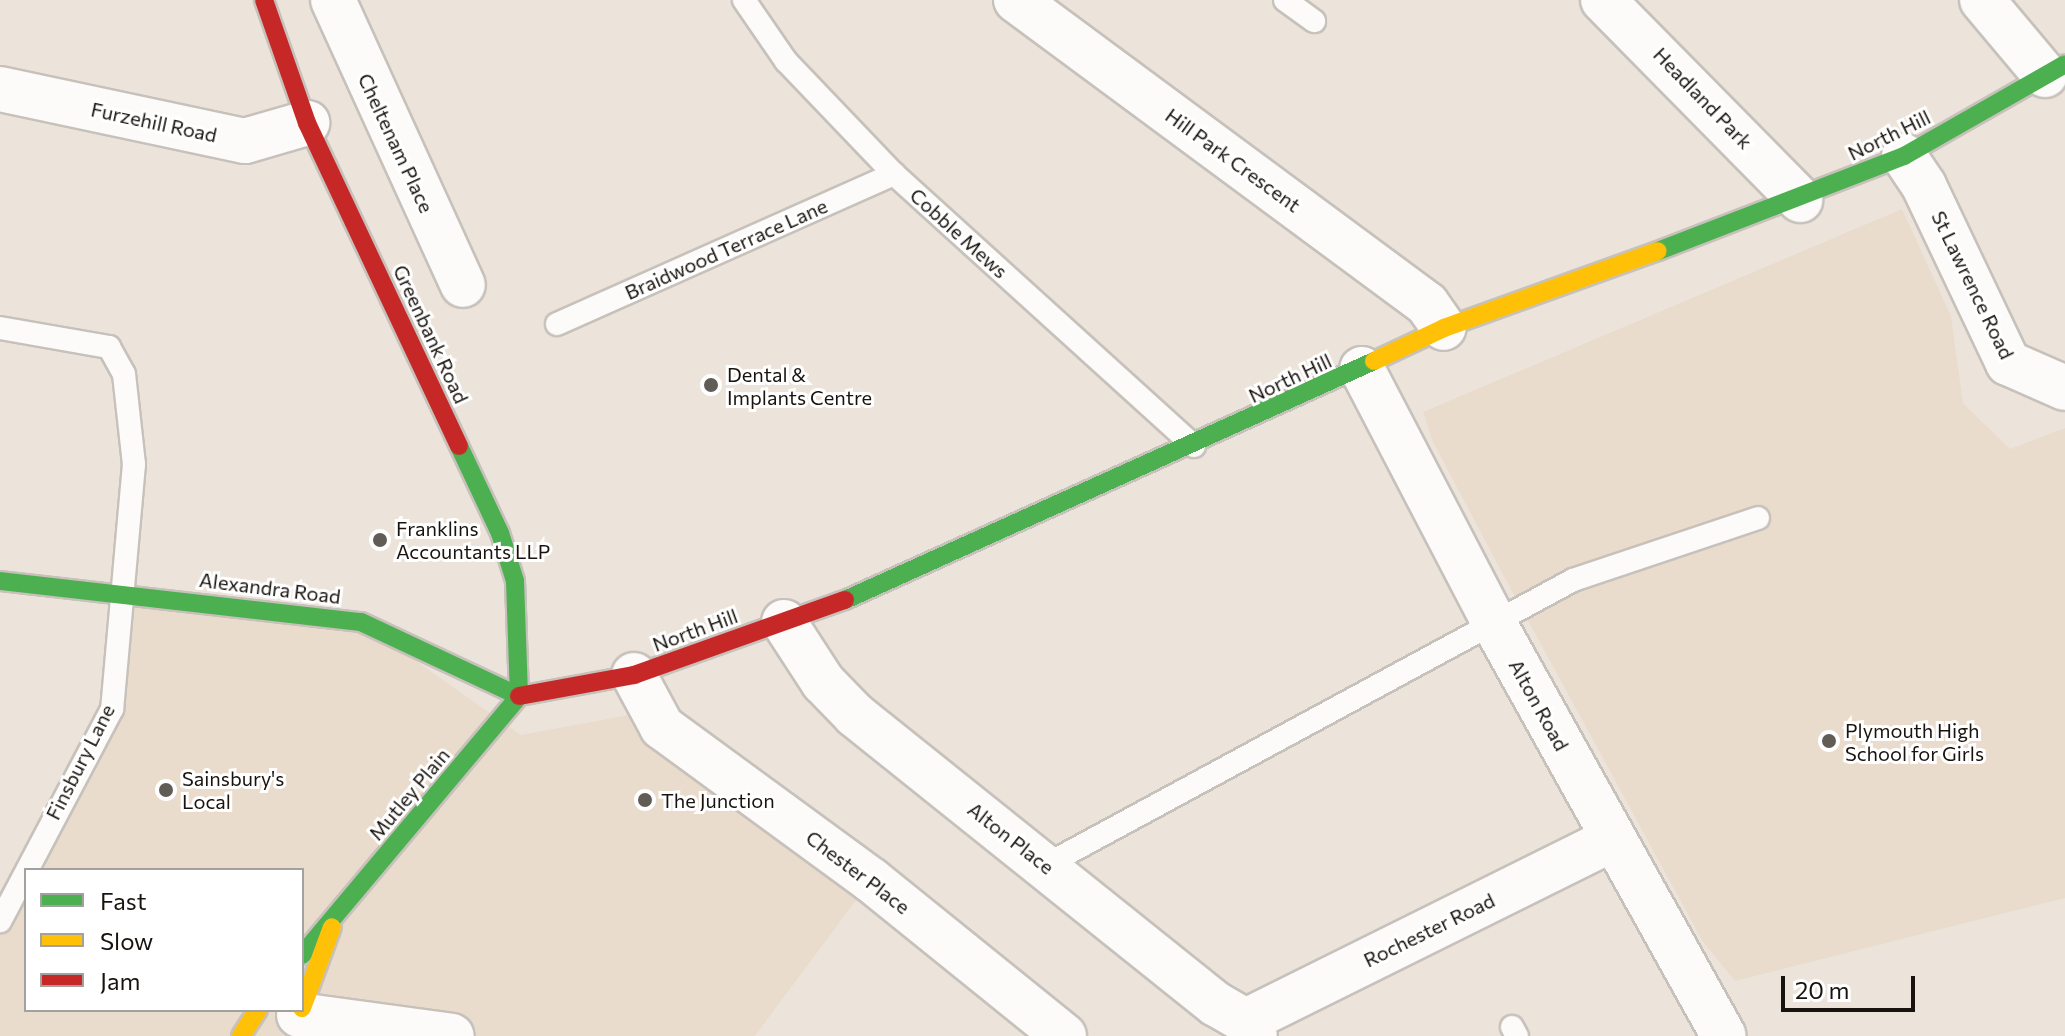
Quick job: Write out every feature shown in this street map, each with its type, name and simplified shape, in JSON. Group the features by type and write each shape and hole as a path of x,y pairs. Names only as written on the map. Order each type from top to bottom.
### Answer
{"main road":[{"name":"Greenbank Road","path":"264,0 307,123 500,533 515,581 519,696"},
{"name":"North Hill","path":"519,696 643,693 784,622 823,610 1194,446 1444,328 1800,200 1904,156 2055,69"},
{"name":"Alexandra Road","path":"0,581 123,592 361,622 519,696"},
{"name":"Mutley Plain","path":"304,953 334,921 519,696"},
{"name":"Mutley Plain","path":"304,986 334,921"},
{"name":"Mutley Plain","path":"241,1036 290,1016"}],"street":[{"name":"Cheltenam Place","path":"333,0 345,36 463,285"},
{"name":"Headland Park","path":"1603,0 1800,200"},
{"path":"1982,0 2055,69"},
{"name":"Hill Park Crescent","path":"1030,5 1427,304 1444,328"},
{"name":"Furzehill Road","path":"0,89 245,141 307,123"},
{"name":"St Lawrence Road","path":"1904,156 1924,186 2008,363 2065,388"},
{"name":"Alton Road","path":"1362,369 1495,625 1724,1036"},
{"name":"Alton Place","path":"784,622 823,682 855,715 1216,1004 1251,1028"},
{"name":"Chester Place","path":"643,693 662,727 871,880 1064,1036"},
{"name":"Rochester Road","path":"1251,1028 1613,839"},
{"path":"290,1016 452,1036"}],"lane":[{"name":"Cobble Mews","path":"744,0 786,61 894,174 1194,446"},
{"path":"1285,0 1314,21"},
{"name":"Braidwood Terrace Lane","path":"557,324 894,174"},
{"name":"Finsbury Lane","path":"0,328 109,347 124,374 134,464 112,709 28,868"},
{"path":"1046,865 1495,625 1573,580 1758,518"},
{"name":"Finsbury Lane","path":"0,921 24,876"}],"shaded area":[{"name":"Plymouth High School for Girls","path":"1902,209 1951,316 1963,403 2010,449 2065,428 2065,898 1735,981 1703,942 1508,584 1433,442 1423,412"},
{"path":"123,592 361,622 521,735 651,711 662,727 871,880 755,1036 452,1036 300,1015 289,1036 0,1036 0,921 24,876 24,1012 304,1012 304,868 28,868 112,709"}],"traffic: fast":[{"path":"1658,251 1904,156 2065,64"},
{"path":"845,600 1374,361"},
{"path":"459,446 500,533 515,581 519,696"},
{"path":"0,581 361,622 519,696"},
{"path":"304,953 519,696"}],"traffic: slow":[{"path":"1374,361 1444,328 1658,251"},
{"path":"304,1003 332,927"},
{"path":"241,1036 257,1012"}],"traffic: jam":[{"path":"264,0 307,123 459,446"},
{"path":"519,696 634,675 845,600"}],"place":[{"name":"Dental & Implants Centre","path":"711,385"},
{"name":"Franklins Accountants LLP","path":"380,540"},
{"name":"Plymouth High School for Girls","path":"1829,741"},
{"name":"Sainsbury's Local","path":"166,790"},
{"name":"The Junction","path":"645,800"}]}
